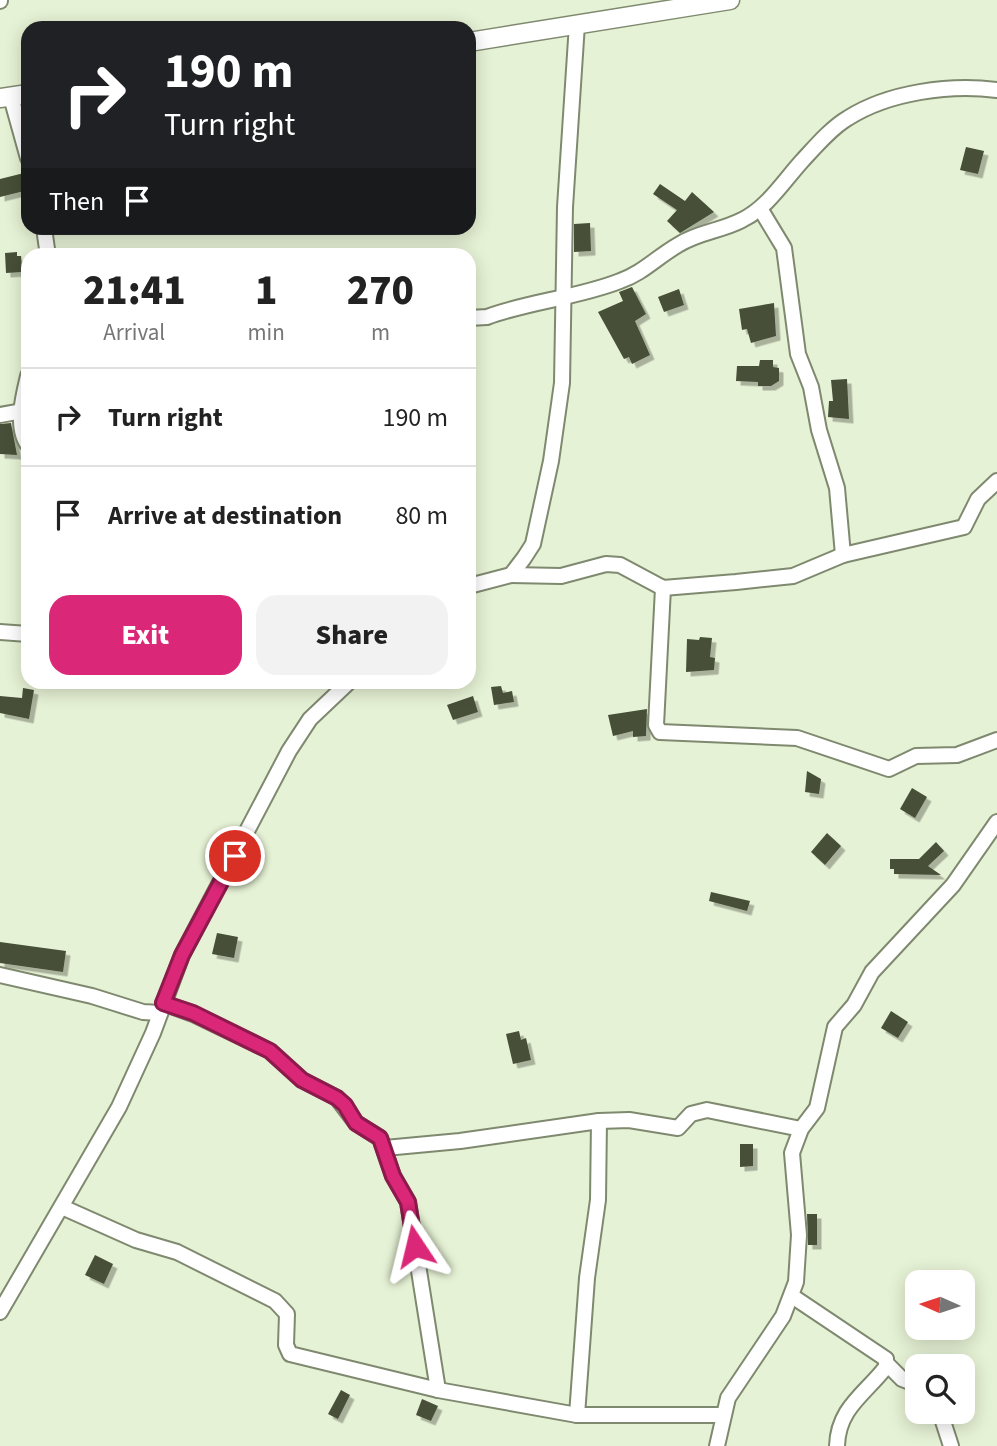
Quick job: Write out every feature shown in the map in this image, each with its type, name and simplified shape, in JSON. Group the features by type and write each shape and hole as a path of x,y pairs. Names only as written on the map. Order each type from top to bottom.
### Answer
{"street":[{"path":"476,41 684,4 730,0"},
{"path":"511,575 533,544 551,461 562,383 561,298 578,24"},
{"path":"476,316 561,298 620,281 647,269 695,235 741,221 761,210 805,157 847,118 898,97 941,90 997,90"},
{"path":"13,96 21,129"},
{"path":"761,210 784,248 798,354 811,387 819,430 837,488 843,555"},
{"path":"0,415 21,412"},
{"path":"476,584 511,575 561,576 606,564 620,565 663,587 793,576 843,555 964,527 978,499 997,481"},
{"path":"663,587 656,724 660,732 797,738 837,749 889,769 916,756 957,755 995,742"},
{"path":"0,632 21,634"},
{"path":"0,1312 118,1107 162,1008 182,955 289,751 310,719 342,689"},
{"path":"717,1446 723,1415 735,1385 783,1316 792,1296 799,1258 792,1153 801,1129 817,1108 835,1027 854,1005 872,972 953,885 997,822"},
{"path":"0,975 92,996 143,1012 162,1008 193,1013 270,1051 302,1080 345,1105 356,1123 380,1138 393,1176 408,1202 438,1390"},
{"path":"385,1148 460,1141 599,1121 629,1120 678,1128 691,1114 707,1111 801,1129"},
{"path":"577,1415 586,1289 598,1200 599,1121"},
{"path":"62,1207 136,1240 177,1252 275,1301 287,1314 286,1345 290,1354 438,1390 577,1415 723,1415"},
{"path":"792,1296 883,1354 887,1364 905,1380"},
{"path":"837,1446 842,1418 851,1403 887,1364"},
{"path":"944,1424 951,1446"}],"building":[{"path":"966,147 984,151 978,174 960,170"},
{"path":"21,174 21,192 0,197 0,179"},
{"path":"660,184 685,201 692,192 714,212 680,233 667,221 677,210 653,194"},
{"path":"590,223 591,251 574,252 574,224"},
{"path":"17,252 17,256 21,256 21,272 6,273 5,253"},
{"path":"632,287 646,314 635,321 650,355 632,364 629,357 624,359 598,312 623,301 619,292"},
{"path":"679,289 684,305 664,312 658,297"},
{"path":"774,303 776,336 751,343 747,329 742,330 739,309"},
{"path":"760,360 773,360 773,367 779,368 779,381 771,386 758,386 758,382 736,381 737,366 759,366"},
{"path":"847,379 849,419 828,417 829,401 833,401 831,380"},
{"path":"11,423 17,455 0,454 0,424"},
{"path":"700,637 712,638 710,657 715,658 714,670 686,672 687,639 699,640"},
{"path":"501,686 503,693 512,691 514,702 494,705 491,687"},
{"path":"23,689 34,690 29,719 0,713 0,696 22,698"},
{"path":"473,696 478,712 453,720 447,705"},
{"path":"647,709 646,736 633,737 633,731 613,736 608,715"},
{"path":"807,771 821,779 819,794 805,792"},
{"path":"912,788 927,797 915,818 900,809"},
{"path":"827,833 841,846 825,865 811,852"},
{"path":"936,842 944,851 928,866 941,875 894,874 894,869 890,869 890,859 919,859"},
{"path":"711,892 750,901 747,911 709,901"},
{"path":"217,933 238,937 234,958 212,954"},
{"path":"0,942 66,951 63,972 0,963"},
{"path":"891,1011 908,1022 898,1038 881,1028"},
{"path":"519,1031 521,1040 526,1038 531,1060 513,1064 506,1034"},
{"path":"740,1144 753,1144 753,1166 740,1167"},
{"path":"807,1214 817,1214 817,1245 808,1245"},
{"path":"95,1255 113,1264 104,1284 85,1275"},
{"path":"341,1390 350,1395 338,1419 328,1414"},
{"path":"422,1399 438,1406 431,1421 416,1415"}],"route":[{"path":"235,856 182,955 163,1003 193,1013 270,1051 302,1080 337,1098 345,1105 356,1123 380,1138 393,1176 408,1202 415,1246"}]}
